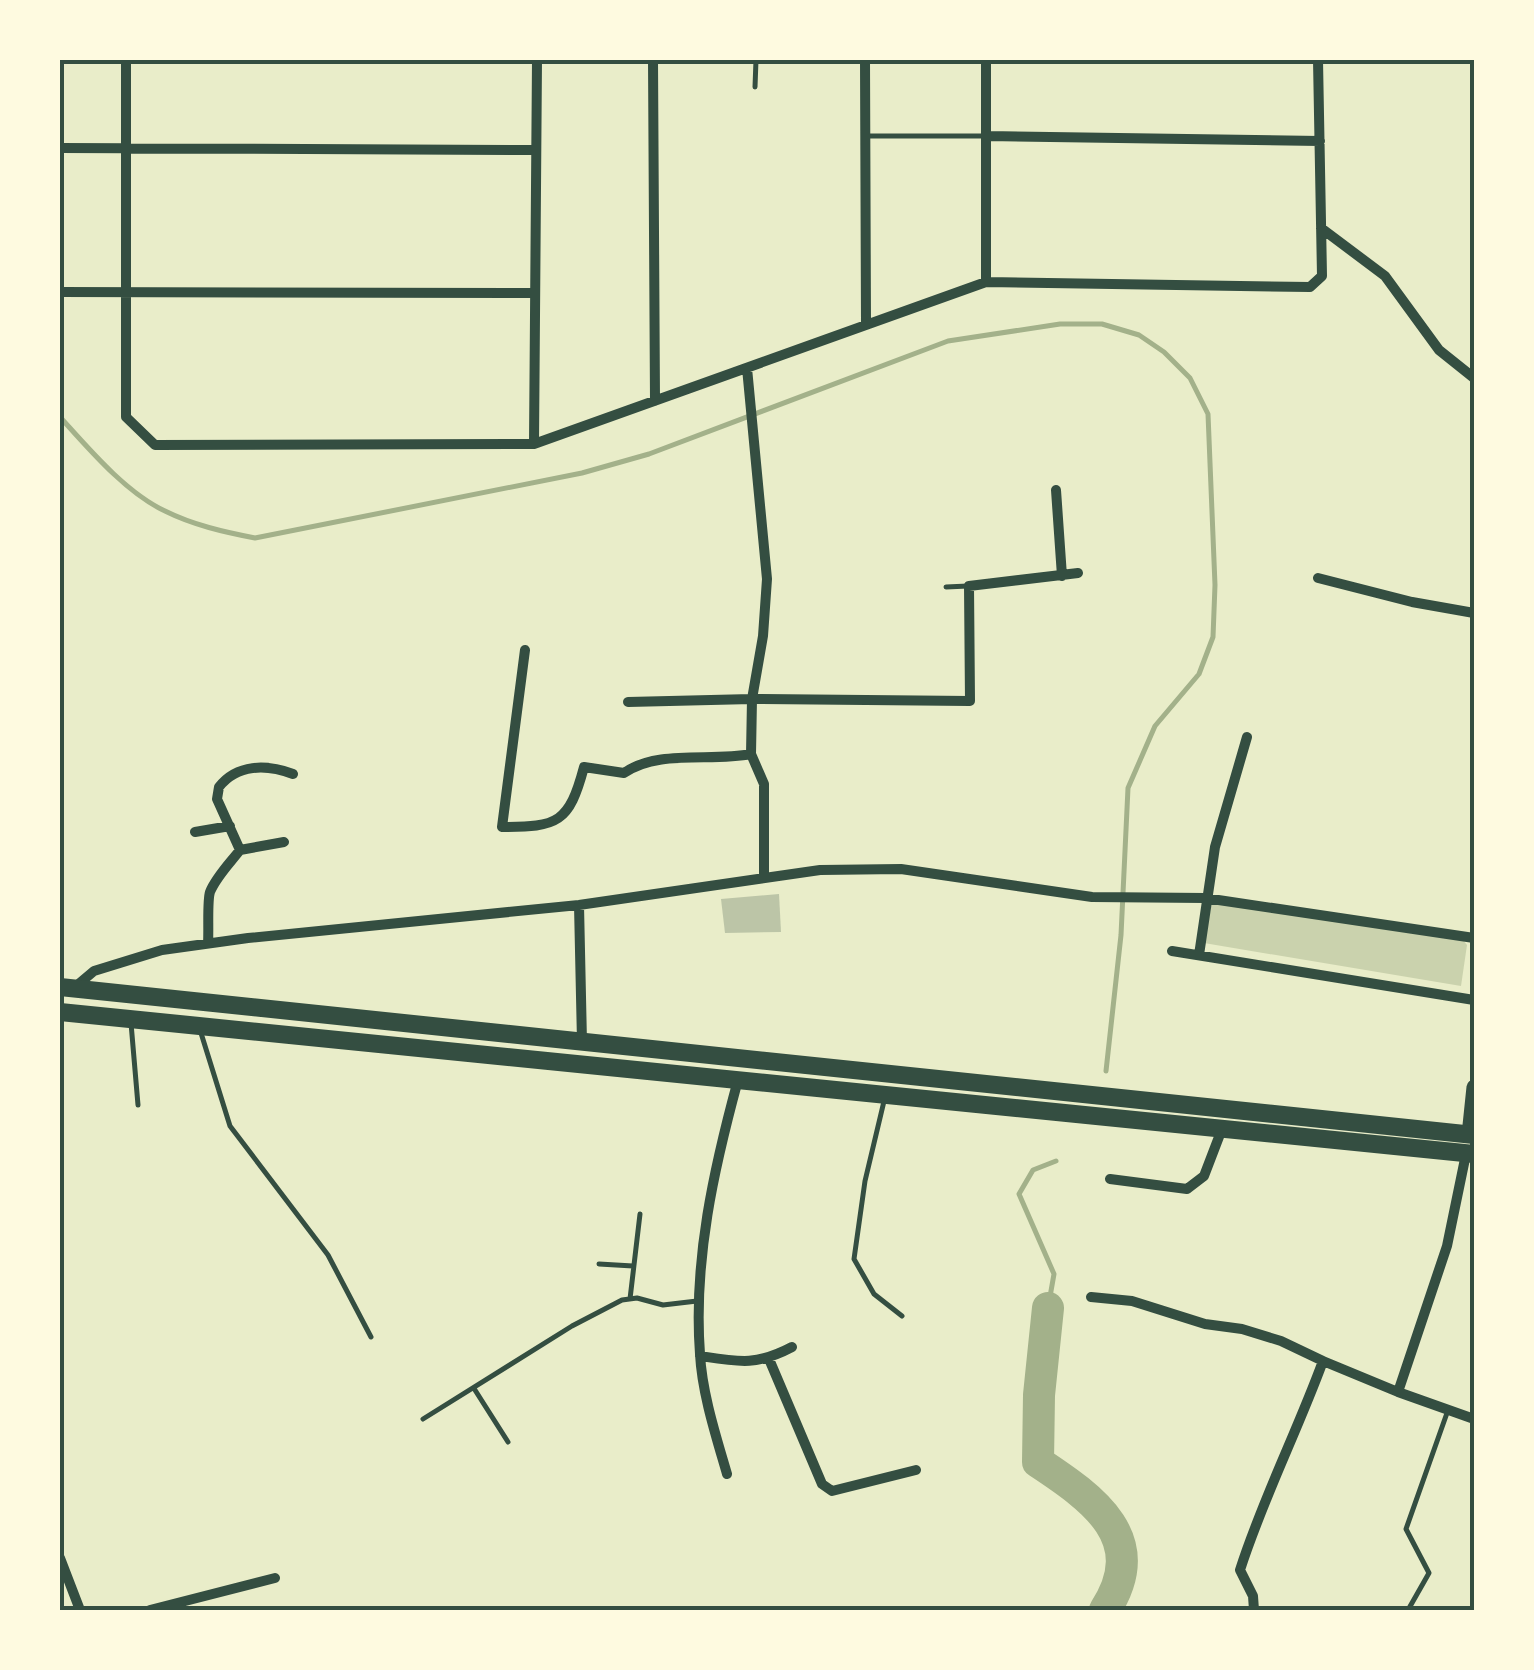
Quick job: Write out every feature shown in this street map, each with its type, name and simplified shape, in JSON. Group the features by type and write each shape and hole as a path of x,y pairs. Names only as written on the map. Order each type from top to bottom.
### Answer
{"highway":[{"path":"68,987 1471,1144"},
{"path":"60,1012 1222,1129 1471,1144"}],"main road":[{"path":"1471,1144 1474,1087"}],"street":[{"path":"126,60 126,417 156,445 534,444 986,282 1310,287 1322,276 1318,60"},
{"path":"534,444 536,60"},
{"path":"653,60 655,401"},
{"path":"865,60 866,325"},
{"path":"986,60 986,282"},
{"path":"987,136 1320,141"},
{"path":"60,148 536,150"},
{"path":"1321,228 1385,276 1439,350 1474,378"},
{"path":"60,292 535,292"},
{"path":"747,368 767,579 763,636 752,699 751,754 764,784 764,876"},
{"path":"1056,490 1062,576"},
{"path":"628,702 970,701 969,586 1078,573"},
{"path":"1318,578 1474,613"},
{"path":"525,650 502,827 538,827 558,821 566,812 584,767 624,772 640,762 751,754"},
{"path":"1199,954 1216,846 1247,737"},
{"path":"240,850 218,798 219,787 238,770 265,767 293,774"},
{"path":"195,832 230,826"},
{"path":"208,943 209,895 240,850 284,842"},
{"path":"68,987 94,971 162,950 579,905 820,870 901,869 1111,897 1205,898 1474,938"},
{"path":"579,905 582,1042"},
{"path":"1172,951 1474,1000"},
{"path":"726,1474 700,1356 700,1300 715,1164 738,1080"},
{"path":"1110,1179 1187,1189 1204,1176 1222,1129"},
{"path":"1398,1392 1448,1246 1471,1144"},
{"path":"1091,1298 1132,1300 1205,1324 1242,1329 1282,1341 1398,1392 1474,1419"},
{"path":"700,1356 740,1362 769,1359 792,1347"},
{"path":"769,1359 822,1484 832,1491 916,1470"},
{"path":"1254,1610 1253,1596 1240,1570 1266,1494 1304,1414 1323,1360"},
{"path":"61,1561 80,1610"},
{"path":"150,1610 275,1578"}],"lane":[{"path":"755,87 756,60"},
{"path":"864,136 987,136"},
{"path":"946,588 969,586"},
{"path":"131,1018 138,1105"},
{"path":"199,1025 230,1126 328,1256 371,1337"},
{"path":"886,1094 865,1182 854,1259 874,1294 902,1316"},
{"path":"630,1298 640,1214"},
{"path":"598,1264 632,1266"},
{"path":"423,1419 572,1326 630,1298 663,1305 700,1300"},
{"path":"474,1389 508,1442"},
{"path":"1408,1610 1428,1572 1406,1528 1448,1410"}],"green space":[{"path":"1212,902 1463,940 1467,945 1461,986 1204,943"}],"building":[{"path":"779,894 781,932 725,933 721,899"}],"waterway":[{"path":"60,417 109,469 150,503 198,524 255,538 582,473 649,454 948,341 1060,324 1102,324 1139,335 1164,352 1190,378 1208,414 1215,585 1213,637 1199,674 1155,726 1128,788 1121,935 1106,1071"},
{"path":"1048,1308 1054,1274 1019,1194 1033,1170 1056,1161"},
{"path":"1048,1308 1039,1395 1038,1462 1096,1506 1119,1542 1122,1562 1118,1585 1105,1610"}]}
